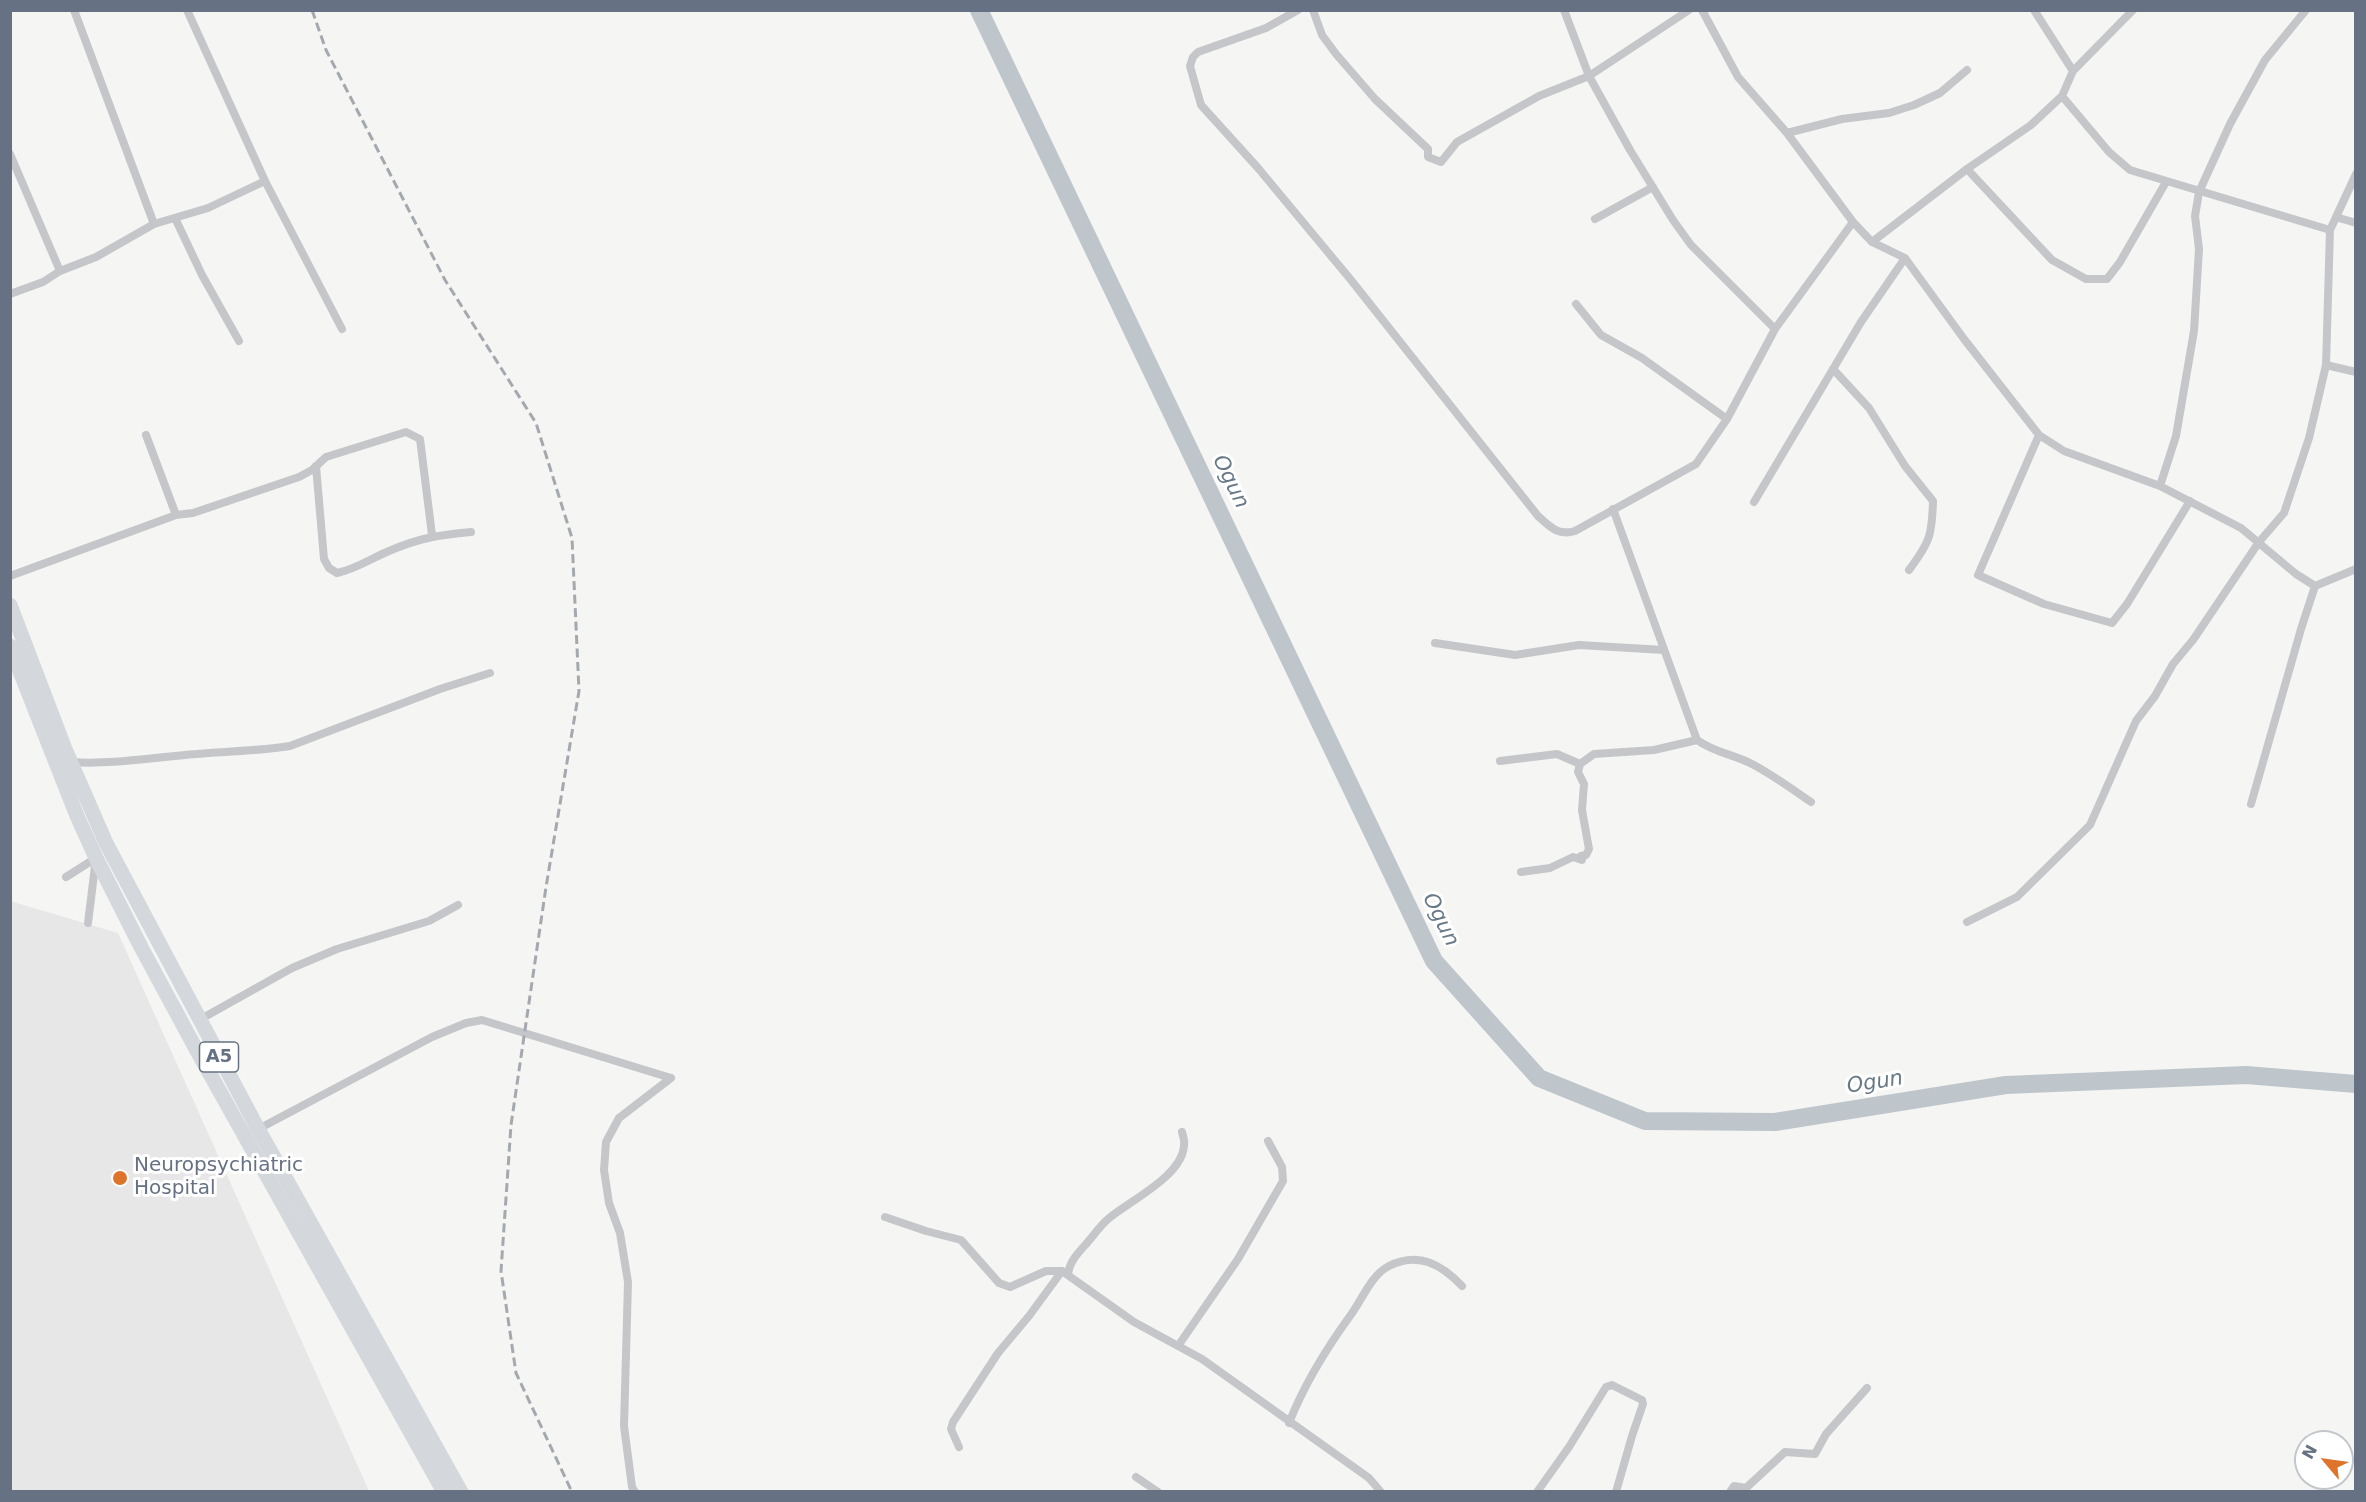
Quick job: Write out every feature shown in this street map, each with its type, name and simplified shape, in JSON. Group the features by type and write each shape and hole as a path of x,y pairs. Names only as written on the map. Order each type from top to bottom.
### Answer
{"highway":[{"name":"A5","path":"10,605 71,762 106,843 257,1127 461,1491"},
{"name":"A5","path":"10,646 96,858 196,1049 444,1491"}],"street":[{"path":"74,10 154,224"},
{"path":"187,10 265,181 342,329"},
{"path":"1299,10 1266,27 1198,52 1193,57 1190,66 1201,105 1258,168 1351,280 1538,516 1557,532 1565,534 1575,531 1696,464 1727,419 1775,328 1853,222"},
{"path":"1313,10 1322,35 1336,54 1375,99 1428,149 1428,156 1442,162 1457,142 1539,96 1589,76 1689,10"},
{"path":"1564,10 1589,76 1653,187 1691,245 1775,328"},
{"path":"1702,10 1738,78 1787,133 1853,222 1872,242 1905,258 1964,339 2039,435 2064,451 2160,486 2241,528 2296,574 2315,586"},
{"path":"2034,10 2073,71"},
{"path":"1872,242 1967,169 2031,125 2062,96 2073,71 2133,10"},
{"path":"2160,486 2176,436 2194,331 2199,249 2195,216 2199,192 2230,124 2265,60 2306,10"},
{"path":"1787,133 1842,118 1889,113 1914,105 1940,93 1966,70"},
{"path":"2062,96 2109,152 2130,170 2330,230"},
{"path":"10,154 60,271"},
{"path":"1967,169 2052,260 2086,279 2107,279 2120,262 2166,182"},
{"path":"1967,922 2018,897 2090,825 2136,721 2259,542 2284,513 2309,438 2326,365 2330,230 2355,174"},
{"path":"10,294 96,257 154,224 208,208 265,181"},
{"path":"1595,219 1653,187"},
{"path":"2336,217 2355,223"},
{"path":"175,218 202,275 239,341"},
{"path":"1754,502 1833,369 1905,258"},
{"path":"1576,304 1601,335 1642,358 1727,419"},
{"path":"2326,365 2355,372"},
{"path":"1833,369 1869,408 1905,466 1933,501 1932,532 1925,548 1909,570"},
{"path":"10,576 176,515 193,513 299,477 326,457 406,432 420,439 432,536"},
{"path":"146,435 176,515"},
{"path":"2039,435 1978,575 2044,604 2112,622 2127,604 2190,501"},
{"path":"316,466 324,559 329,568 337,573 432,536 471,532"},
{"path":"1613,509 1697,740 1711,750 1732,755 1753,764 1811,802"},
{"path":"2251,804 2315,586 2355,569"},
{"path":"1435,643 1515,655 1579,645 1664,650"},
{"path":"71,762 94,764 290,746 440,689 490,673"},
{"path":"1521,872 1550,868 1573,857 1582,860 1581,856 1586,855 1589,849 1582,810 1584,784 1578,772 1580,764 1594,754 1654,750 1697,740"},
{"path":"1500,761 1557,754 1580,764"},
{"path":"66,876 96,858"},
{"path":"88,923 96,858"},
{"path":"200,1020 292,968 337,949 429,921 458,905"},
{"path":"257,1127 264,1126 432,1037 466,1023 482,1020 671,1078 619,1118 606,1142 604,1170 609,1203 620,1233 628,1282 624,1426 634,1491"},
{"path":"959,1448 951,1429 953,1422 998,1353 1107,1219 1174,1168 1182,1156 1184,1146 1182,1132"},
{"path":"1178,1346 1238,1259 1283,1181 1282,1167 1268,1141"},
{"path":"885,1217 961,1240 999,1283 1006,1287 1017,1285 1046,1271 1065,1273 1134,1322 1202,1359 1369,1478 1381,1491"},
{"path":"1289,1423 1298,1400 1342,1326 1371,1283 1387,1266 1419,1260 1435,1263 1462,1286"},
{"path":"1537,1491 1569,1447 1606,1387 1612,1385 1642,1400 1643,1404 1616,1491"},
{"path":"1730,1491 1734,1486 1746,1488 1785,1452 1815,1454 1826,1434 1867,1388"},
{"path":"1136,1477 1158,1491"}],"shaded area":[{"name":"Neuropsychiatric Hospital","path":"10,901 118,933 369,1491 11,1491"}],"waterway":[{"name":"Ogun","path":"979,10 1434,961 1539,1078 1645,1121 1775,1122 2006,1085 2246,1075 2356,1084"}],"railway":[{"path":"312,10 326,50 445,280 536,423 572,538 579,691 546,887 511,1125 501,1271 516,1373 572,1492"}],"place":[{"name":"Neuropsychiatric Hospital","path":"120,1178"}]}
